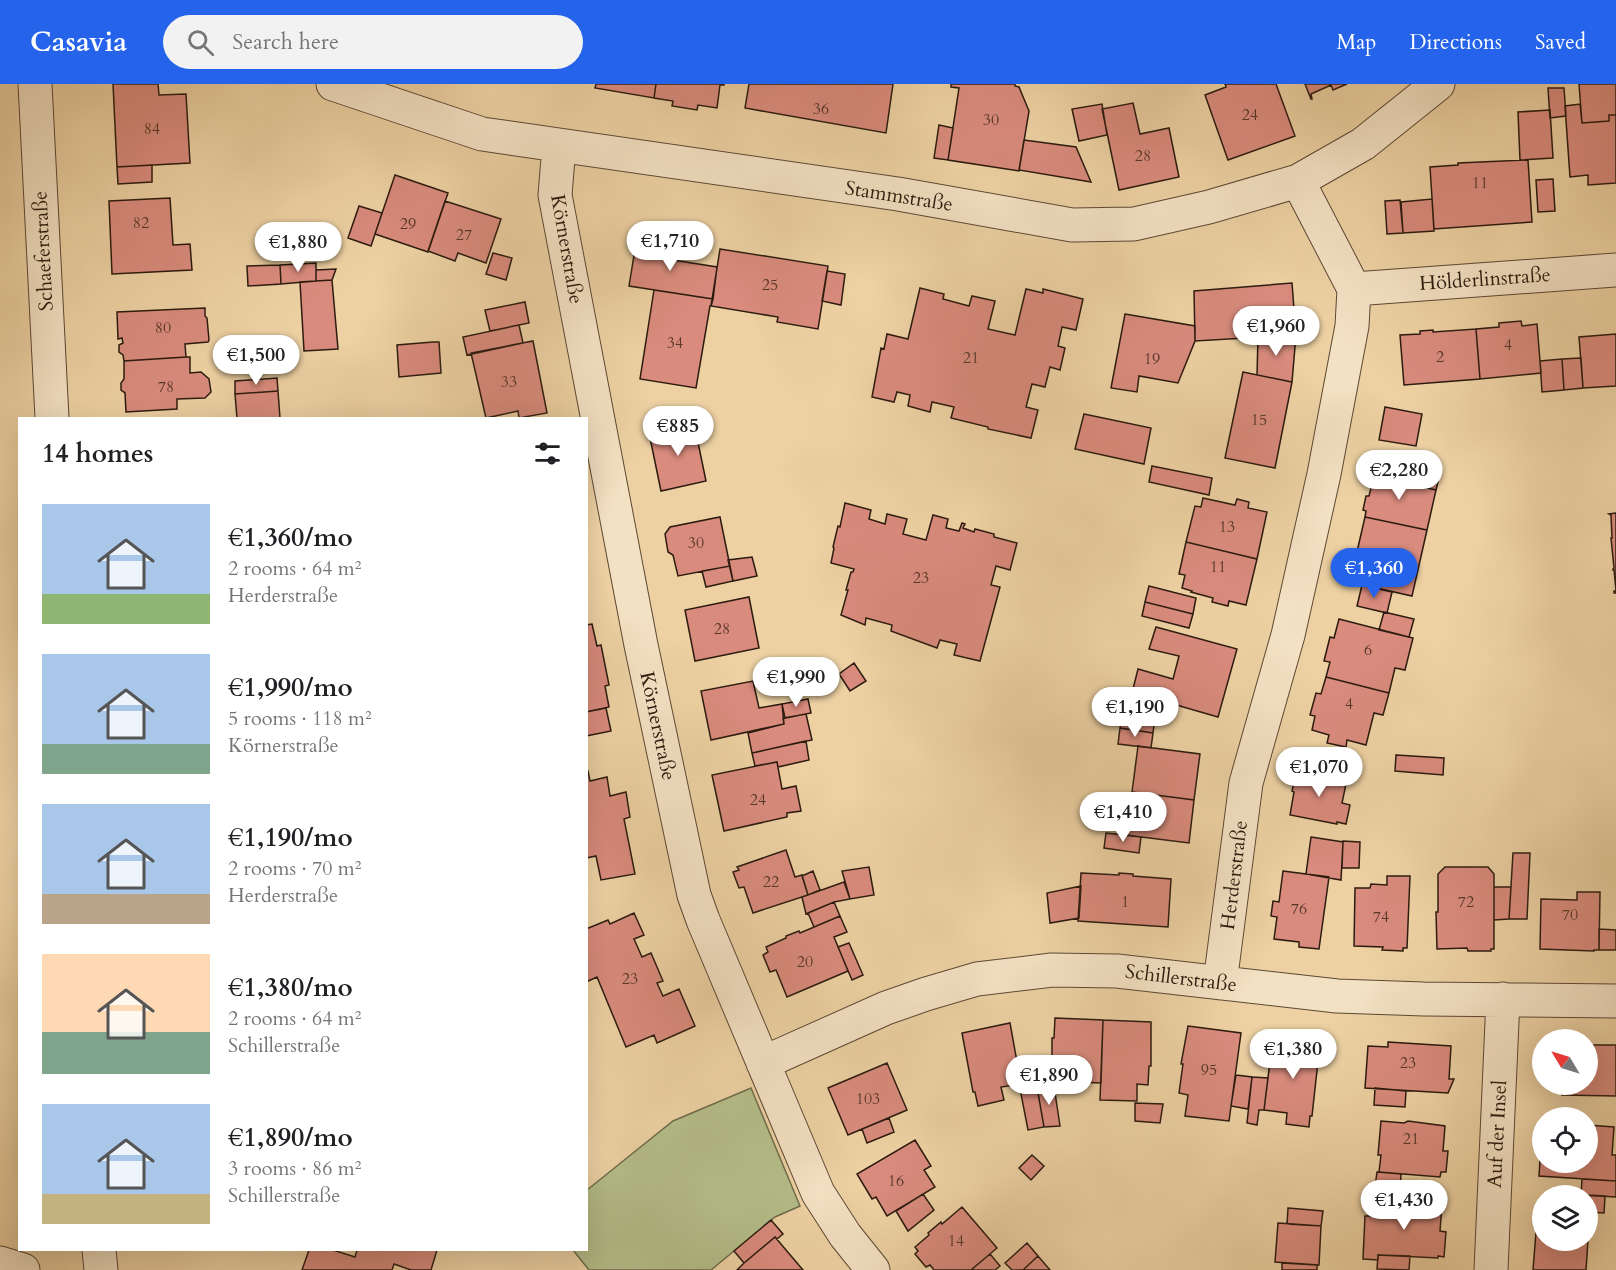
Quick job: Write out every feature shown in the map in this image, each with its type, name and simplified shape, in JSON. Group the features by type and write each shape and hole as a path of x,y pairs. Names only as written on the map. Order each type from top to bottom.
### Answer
{"street":[{"name":"Schaeferstraße","path":"35,84 52,417"},
{"name":"Stammstraße","path":"333,84 482,134 898,194 1072,225 1134,224 1209,207 1298,182 1363,144 1438,84"},
{"name":"Körnerstraße","path":"559,146 555,195 641,645 694,895 818,1193 845,1235 873,1270"},
{"path":"1298,182 1354,289"},
{"name":"Hölderlinstraße","path":"1354,289 1616,270"},
{"name":"Herderstraße","path":"1220,982 1246,783 1288,635 1324,474 1352,326 1354,289"},
{"name":"Schillerstraße","path":"763,1064 886,1008 926,994 976,979 1052,970 1117,971 1337,996 1616,1000"},
{"name":"Auf der Insel","path":"1491,1270 1503,999"},
{"path":"99,1251 101,1270"},
{"path":"0,1263 23,1270"}],"green space":[{"path":"751,1088 800,1206 775,1217 711,1270 589,1270 574,1251 588,1251 588,1189 673,1121"}],"building":[{"path":"113,84 158,84 159,95 186,94 190,163 117,167"},
{"path":"596,84 656,84 654,98 595,88"},
{"path":"656,84 724,85 720,85 717,108 698,105 697,110 672,106 673,101 654,98"},
{"path":"749,84 893,84 886,133 745,108"},
{"path":"951,84 1015,84 1019,87 1029,111 1019,171 948,160 959,88 951,87"},
{"path":"1225,84 1276,84 1295,136 1228,160 1205,95 1226,87"},
{"path":"1305,84 1347,84 1333,90 1331,85 1311,94 1311,99"},
{"path":"1579,84 1616,84 1616,115 1609,115 1609,121 1582,123"},
{"path":"1548,88 1564,88 1566,116 1550,118"},
{"path":"1133,103 1140,134 1169,128 1179,177 1119,190 1102,109"},
{"path":"1102,104 1107,135 1079,141 1072,109"},
{"path":"1580,104 1582,123 1609,121 1609,115 1616,115 1616,183 1588,185 1588,175 1570,177 1565,106"},
{"path":"1550,110 1553,158 1520,160 1518,112"},
{"path":"939,125 953,128 948,160 934,158"},
{"path":"1024,140 1076,147 1091,182 1019,170"},
{"path":"1528,160 1532,222 1434,229 1430,167 1458,165 1458,163"},
{"path":"152,165 152,182 118,184 117,167"},
{"path":"395,175 448,193 428,252 375,234"},
{"path":"1553,179 1555,211 1538,212 1536,180"},
{"path":"170,198 173,245 190,244 192,270 112,274 109,201"},
{"path":"1432,199 1434,231 1403,233 1401,202"},
{"path":"1400,200 1403,233 1387,234 1385,201"},
{"path":"445,201 501,219 486,263 458,253 455,261 428,251"},
{"path":"359,206 382,213 371,246 348,238"},
{"path":"637,237 669,242 666,259 717,267 713,299 629,286"},
{"path":"720,249 828,266 818,329 777,322 778,317 711,306"},
{"path":"493,253 512,258 506,280 486,274"},
{"path":"316,263 316,281 281,284 280,265"},
{"path":"280,265 281,284 248,286 247,266"},
{"path":"336,269 332,280 316,281 316,270"},
{"path":"827,271 845,274 841,305 822,301"},
{"path":"332,280 338,349 304,351 300,282"},
{"path":"1292,283 1296,335 1195,341 1194,291"},
{"path":"920,288 944,294 943,299 969,306 972,296 995,301 988,329 1015,335 1026,289 1043,293 1043,289 1083,299 1076,330 1062,327 1058,346 1065,348 1060,370 1050,367 1045,387 1032,384 1026,407 1038,410 1031,438 951,418 954,407 932,402 930,412 908,406 910,395 897,392 894,402 872,397 881,348 884,349 887,334 908,339"},
{"path":"654,290 713,299 696,388 640,379"},
{"path":"525,302 529,323 490,331 485,310"},
{"path":"205,308 209,340 208,342 185,344 186,357 124,361 123,355 119,352 119,345 123,343 122,338 118,339 117,312"},
{"path":"1125,314 1195,326 1195,341 1178,383 1139,376 1137,392 1111,388"},
{"path":"1521,321 1522,326 1537,324 1541,373 1480,379 1476,329 1499,327 1499,323"},
{"path":"519,325 523,343 467,355 463,337"},
{"path":"1476,329 1480,379 1404,385 1400,335 1420,334 1420,331"},
{"path":"1616,334 1616,386 1583,388 1579,337"},
{"path":"1296,335 1292,382 1257,375 1258,337"},
{"path":"533,341 547,413 519,417 518,411 486,417 471,353"},
{"path":"439,342 441,373 399,377 397,345"},
{"path":"190,357 190,373 201,372 209,379 211,392 205,398 177,399 177,409 126,412 125,393 121,390 121,383 124,379 124,361"},
{"path":"1581,358 1583,388 1564,390 1562,359"},
{"path":"1562,359 1564,390 1542,392 1540,361"},
{"path":"1243,372 1292,382 1275,468 1225,458"},
{"path":"277,378 278,391 235,394 235,381"},
{"path":"278,391 280,417 237,417 235,394"},
{"path":"1385,407 1422,414 1416,446 1379,440"},
{"path":"1084,414 1151,428 1144,464 1075,449"},
{"path":"694,423 706,481 661,491 649,433"},
{"path":"1414,463 1441,469 1436,490 1410,484"},
{"path":"1152,466 1212,478 1209,495 1149,482"},
{"path":"1376,469 1412,477 1410,484 1436,490 1427,530 1365,517 1366,511 1363,510 1366,496 1369,496"},
{"path":"1203,498 1235,505 1237,499 1249,502 1248,508 1267,512 1257,559 1186,542 1195,506 1201,507"},
{"path":"845,503 871,510 869,519 885,524 887,514 907,519 903,534 926,540 933,515 948,519 946,528 959,531 962,523 965,524 963,528 974,532 975,529 1017,543 1010,570 996,566 991,585 1000,587 980,661 954,655 957,644 940,640 937,648 891,631 892,625 866,618 865,625 841,615 851,572 854,569 831,563"},
{"path":"1616,513 1616,591 1611,515 1609,514"},
{"path":"720,517 730,566 678,576 673,555 668,552 665,534 670,527"},
{"path":"1365,517 1427,530 1412,596 1350,582"},
{"path":"1186,542 1257,559 1246,605 1229,601 1228,606 1212,602 1213,598 1182,588 1185,575 1179,574"},
{"path":"752,557 757,576 733,581 728,560"},
{"path":"730,566 733,581 706,587 702,571"},
{"path":"1362,585 1392,592 1387,613 1357,606"},
{"path":"1149,586 1196,598 1193,614 1145,602"},
{"path":"749,597 759,648 695,661 685,610"},
{"path":"1145,602 1193,614 1189,628 1142,616"},
{"path":"1384,612 1414,619 1409,637 1379,630"},
{"path":"1339,619 1413,638 1405,670 1395,668 1389,693 1326,677 1330,662 1324,661 1330,637 1334,638"},
{"path":"592,624 597,646 601,645 609,685 605,686 609,707 588,712 588,625"},
{"path":"1156,627 1237,649 1218,717 1166,702 1131,697 1138,669 1173,679 1179,656 1149,649"},
{"path":"854,663 866,681 850,691 839,674"},
{"path":"1326,677 1389,693 1383,715 1374,713 1366,745 1347,740 1346,747 1327,743 1329,735 1312,730 1315,716 1310,715 1316,693 1321,694"},
{"path":"753,681 759,708 782,704 784,724 711,740 701,691"},
{"path":"1124,697 1157,701 1153,733 1120,728"},
{"path":"808,699 811,713 785,718 782,704"},
{"path":"606,708 611,731 588,736 588,712"},
{"path":"806,714 812,740 752,753 748,733 784,724 783,718"},
{"path":"1120,728 1153,733 1151,748 1118,744"},
{"path":"806,741 809,760 778,767 777,762 755,766 752,753"},
{"path":"1138,746 1200,754 1194,800 1132,792"},
{"path":"1307,755 1348,764 1345,779 1304,771"},
{"path":"1396,755 1444,758 1443,775 1395,771"},
{"path":"777,762 782,789 796,786 801,811 787,813 787,817 724,831 712,775"},
{"path":"1299,769 1347,779 1342,803 1350,805 1346,824 1290,815 1294,792 1292,791"},
{"path":"588,771 590,781 607,777 610,796 626,792 630,817 624,819 635,874 601,880 596,856 588,858"},
{"path":"1132,792 1194,800 1189,843 1126,835"},
{"path":"1106,833 1141,837 1139,853 1104,848"},
{"path":"1311,837 1343,842 1341,880 1306,874"},
{"path":"1343,841 1360,842 1359,868 1342,868"},
{"path":"786,850 795,877 802,875 808,895 753,913 744,887 739,888 733,872 739,870 737,867"},
{"path":"1513,853 1530,853 1527,919 1509,919"},
{"path":"869,867 874,895 850,899 842,871"},
{"path":"1445,867 1488,867 1494,874 1494,949 1491,951 1468,951 1467,948 1437,949 1438,874"},
{"path":"813,871 820,890 808,895 802,876"},
{"path":"1283,871 1329,877 1319,949 1299,947 1299,942 1274,939 1277,917 1271,916 1273,901 1279,902"},
{"path":"1081,873 1119,875 1119,873 1171,879 1168,927 1078,921"},
{"path":"1387,876 1410,876 1407,948 1403,948 1403,951 1382,950 1383,947 1354,946 1355,888 1370,888 1371,884 1387,885"},
{"path":"844,882 850,899 834,902 806,914 802,897"},
{"path":"1081,886 1079,918 1050,923 1047,893"},
{"path":"1494,887 1511,887 1509,919 1494,920"},
{"path":"1577,892 1600,892 1599,950 1540,949 1541,899 1577,900"},
{"path":"834,902 840,916 814,927 808,913"},
{"path":"634,913 644,935 634,939 642,957 651,953 663,981 657,983 663,996 679,989 695,1026 657,1043 654,1035 626,1047 597,977 588,981 588,928 608,920 610,924"},
{"path":"840,916 847,932 834,937 848,971 787,997 776,970 770,972 763,955 768,952 766,947 786,936 799,931 800,933"},
{"path":"1599,929 1616,930 1616,950 1599,950"},
{"path":"849,943 863,975 852,980 838,947"},
{"path":"1055,1018 1103,1020 1101,1083 1052,1081 1052,1038 1054,1038"},
{"path":"1103,1020 1151,1022 1151,1066 1149,1066 1148,1085 1137,1084 1137,1101 1100,1100"},
{"path":"1010,1023 1021,1084 1001,1087 1004,1100 978,1106 975,1092 973,1092 962,1033"},
{"path":"1188,1026 1241,1033 1229,1121 1185,1116 1188,1095 1179,1093 1183,1064 1181,1064"},
{"path":"1273,1037 1320,1043 1309,1127 1286,1124 1287,1113 1264,1110"},
{"path":"1388,1042 1451,1046 1449,1079 1454,1079 1448,1093 1365,1088 1368,1046 1388,1047"},
{"path":"1598,1045 1616,1045 1616,1096 1562,1095 1598,1095"},
{"path":"887,1063 907,1110 848,1135 828,1088"},
{"path":"1236,1075 1252,1077 1248,1109 1231,1106"},
{"path":"1252,1077 1268,1078 1264,1110 1259,1110 1257,1125 1247,1123"},
{"path":"1054,1086 1060,1126 1044,1127 1037,1087"},
{"path":"1037,1087 1044,1127 1028,1130 1020,1089"},
{"path":"1375,1088 1406,1091 1405,1107 1374,1105"},
{"path":"1135,1103 1163,1104 1160,1123 1135,1121"},
{"path":"889,1118 894,1132 867,1143 862,1129"},
{"path":"1381,1121 1404,1123 1408,1121 1445,1126 1443,1151 1448,1151 1446,1172 1441,1172 1440,1177 1379,1172"},
{"path":"1598,1126 1614,1127 1612,1155 1616,1155 1616,1181 1539,1176 1539,1173 1598,1173"},
{"path":"915,1140 931,1166 924,1170 935,1187 887,1216 876,1197 872,1199 857,1174"},
{"path":"1032,1155 1044,1166 1031,1180 1019,1168"},
{"path":"1377,1172 1401,1174 1400,1189 1375,1187"},
{"path":"1582,1179 1616,1181 1616,1197 1598,1196 1598,1185 1582,1185"},
{"path":"923,1194 934,1210 908,1231 896,1211"},
{"path":"1598,1196 1605,1196 1604,1213 1598,1213"},
{"path":"1374,1200 1442,1204 1440,1231 1446,1232 1444,1257 1378,1255 1378,1260 1363,1259 1365,1216 1373,1216"},
{"path":"962,1207 997,1248 971,1270 934,1270 930,1265 926,1267 915,1254 918,1251 915,1247 929,1235 928,1233"},
{"path":"1288,1208 1323,1211 1321,1226 1287,1224"},
{"path":"771,1220 783,1234 777,1239 775,1237 744,1263 734,1251"},
{"path":"1278,1223 1321,1226 1319,1265 1275,1262"},
{"path":"775,1237 803,1270 737,1270 744,1263"},
{"path":"1027,1243 1038,1256 1023,1270 1012,1270 1005,1263"},
{"path":"309,1251 336,1251 355,1257 357,1251 437,1251 431,1270 411,1270 394,1264 392,1270 302,1270"},
{"path":"1535,1251 1587,1251 1586,1270 1533,1270"},
{"path":"990,1254 1000,1266 995,1270 971,1270"},
{"path":"1378,1255 1410,1256 1409,1270 1377,1269"},
{"path":"1038,1256 1050,1270 1023,1270"},
{"path":"1282,1263 1317,1265 1317,1270 1282,1270"}]}
